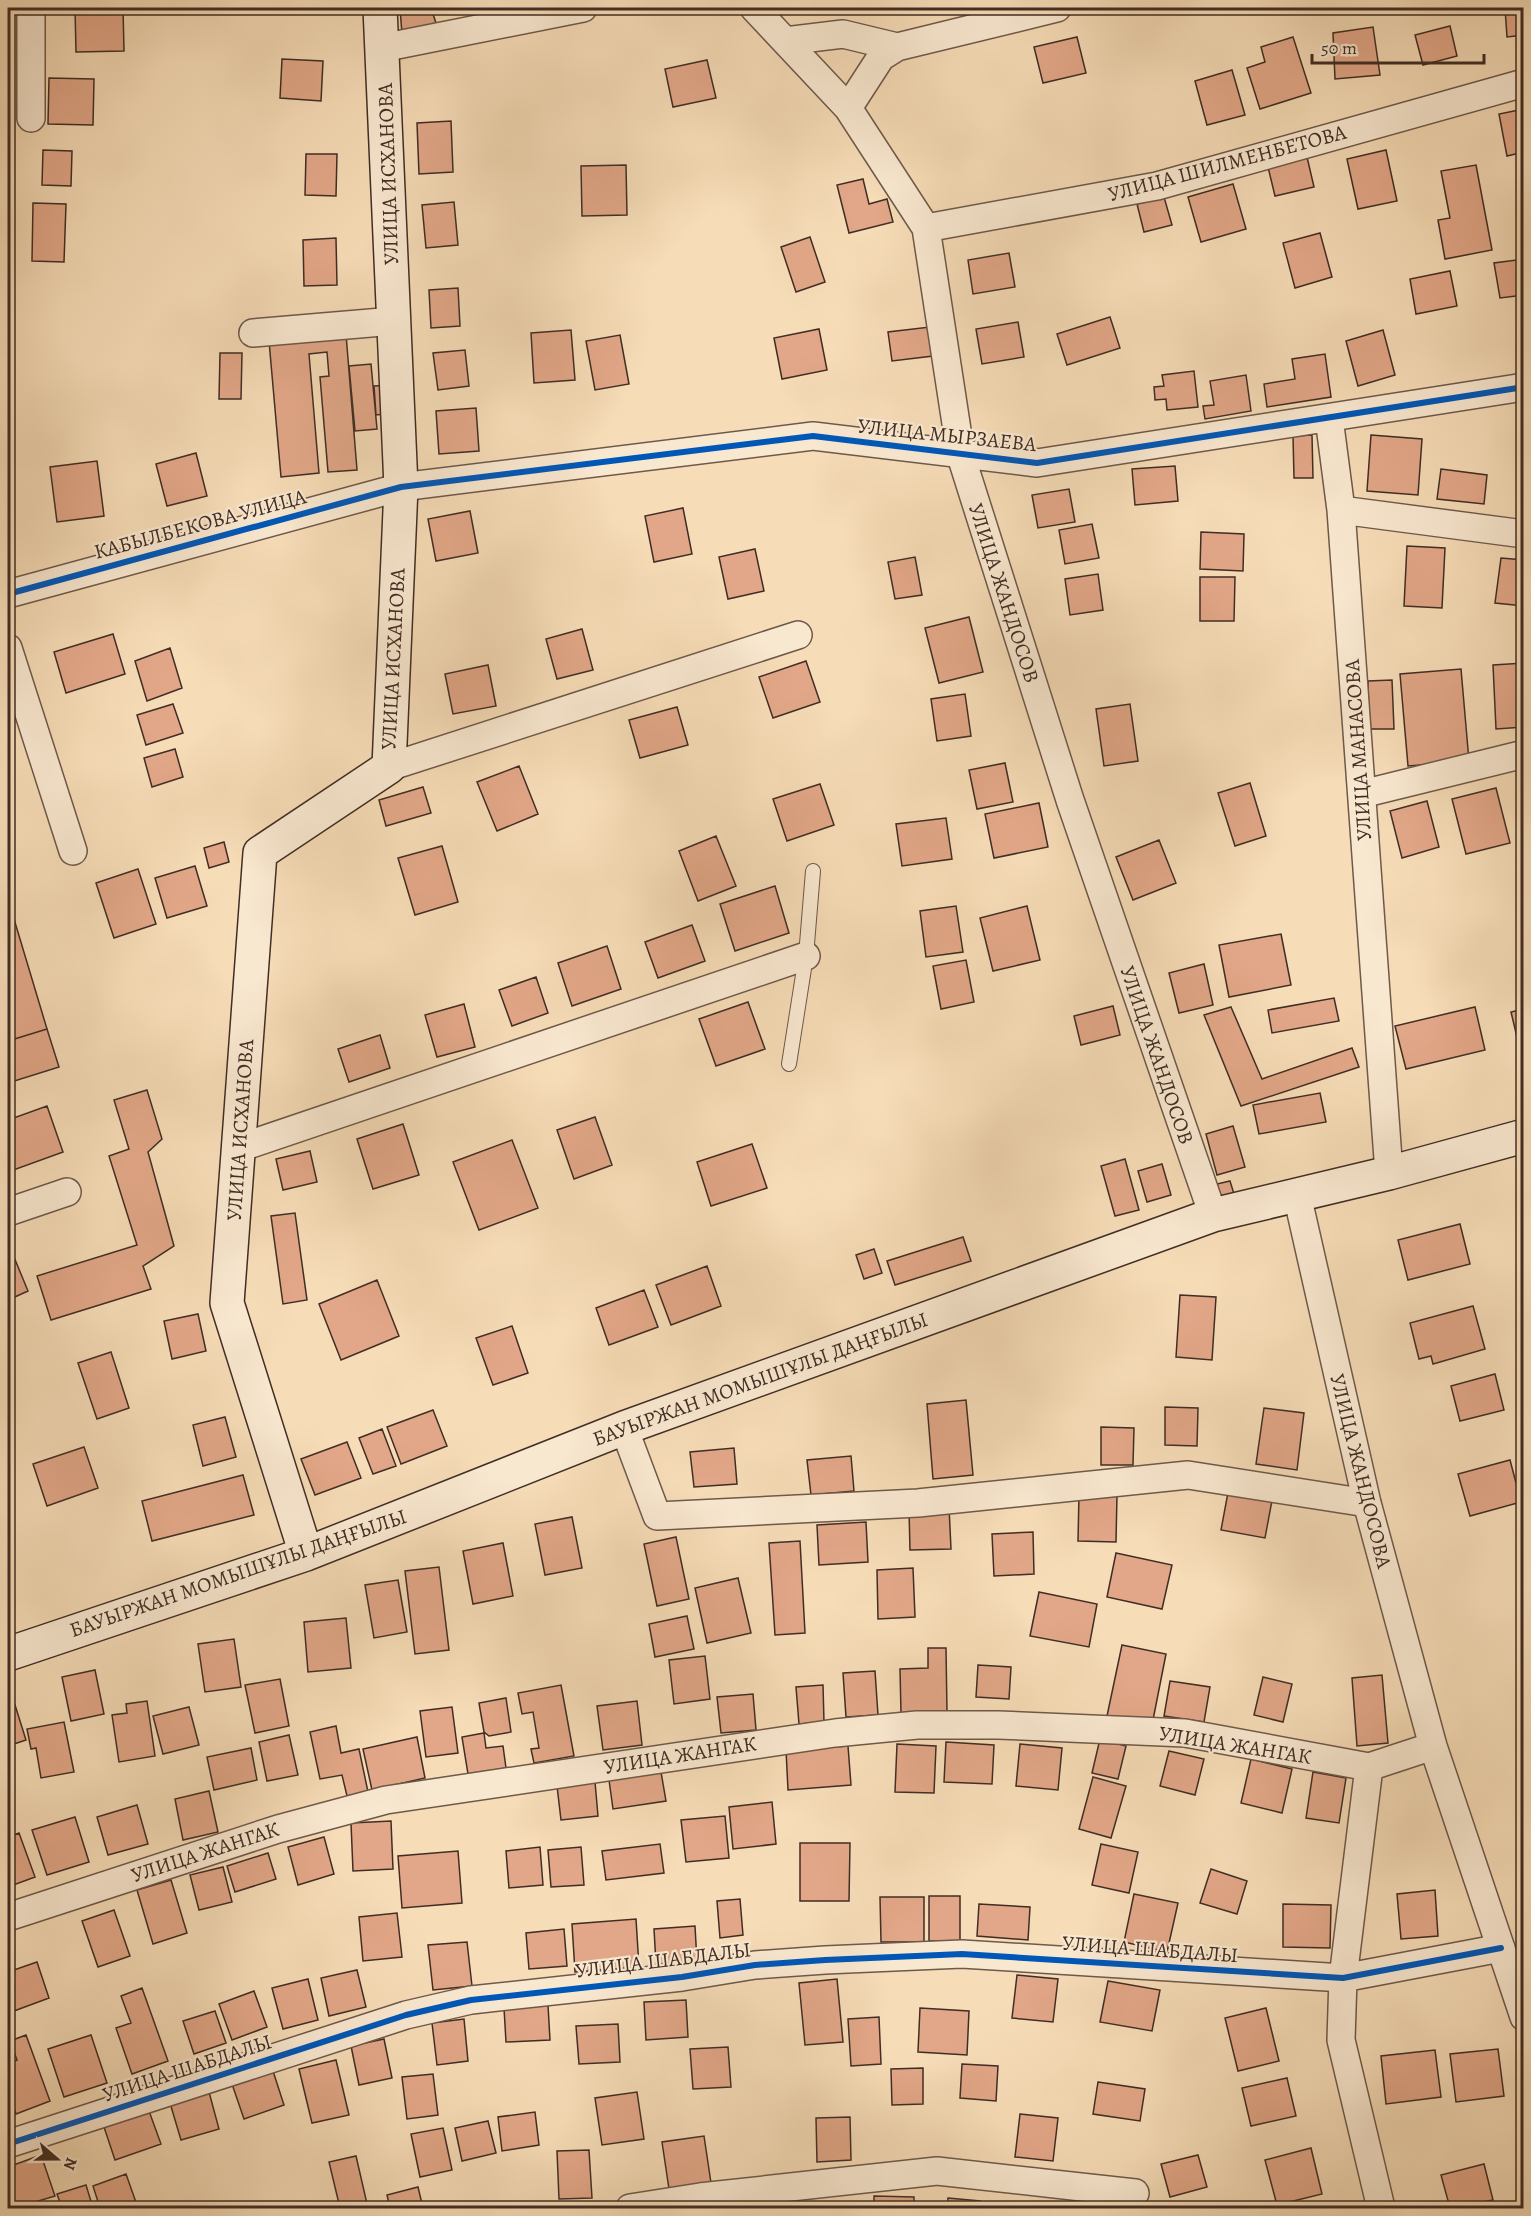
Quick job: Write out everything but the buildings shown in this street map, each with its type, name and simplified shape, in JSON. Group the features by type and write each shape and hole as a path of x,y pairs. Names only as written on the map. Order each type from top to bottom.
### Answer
{"main road":[{"name":"УЛИЦА ИСХАНОВА","path":"306,1554 227,1303 260,853 389,767 401,487 380,8"},
{"name":"БАУЫРЖАН МОМЫШҰЛЫ ДАҢҒЫЛЫ","path":"8,1654 306,1554 624,1428 1213,1215 1389,1173 1524,1136"}],"street":[{"path":"31,8 31,118"},
{"path":"382,48 583,8"},
{"name":"УЛИЦА ЖАНДОСОВ","path":"754,8 848,108 926,228 961,456 1070,800 1213,1215"},
{"path":"848,108 881,57 897,47 1057,8"},
{"path":"785,41 843,34 897,47"},
{"name":"УЛИЦА ШИЛМЕНБЕТОВА","path":"926,228 1157,186 1524,83"},
{"path":"253,333 394,321"},
{"name":"УЛИЦА МЫРЗАЕВА","path":"401,487 813,436 961,456 1036,463 1524,387"},
{"name":"УЛИЦА МАНАСОВА","path":"1329,418 1341,510 1389,1173"},
{"name":"КАБЫЛБЕКОВА УЛИЦА","path":"8,594 401,487"},
{"path":"1341,510 1524,534"},
{"path":"389,767 798,635"},
{"path":"8,648 73,851"},
{"path":"1362,794 1524,754"},
{"path":"239,1148 806,956"},
{"path":"8,1212 67,1192"},
{"name":"УЛИЦА ЖАНДОСОВА","path":"1297,1194 1367,1503 1433,1746 1524,2017"},
{"path":"624,1428 657,1516 918,1503 1188,1475 1367,1503"},
{"name":"УЛИЦА ЖАНГАК","path":"8,1917 278,1828 387,1800 836,1732 917,1725 998,1725 1185,1733 1369,1767"},
{"path":"1380,2208 1341,2040 1343,1978 1369,1767 1433,1746"},
{"name":"УЛИЦА ШАБДАЛЫ","path":"8,2144 406,2015 471,2000 682,1977 755,1965 963,1954 1343,1978 1501,1948"},
{"path":"630,2208 700,2197 937,2171 1135,2193"}],"lane":[{"path":"789,1064 806,956 813,871"}],"cycle path":[{"path":"8,594 401,487 813,436 1037,463 1524,387"},
{"path":"8,2144 406,2015 471,2000 682,1977 755,1965 825,1960 962,1954 1343,1978 1501,1948"}]}
